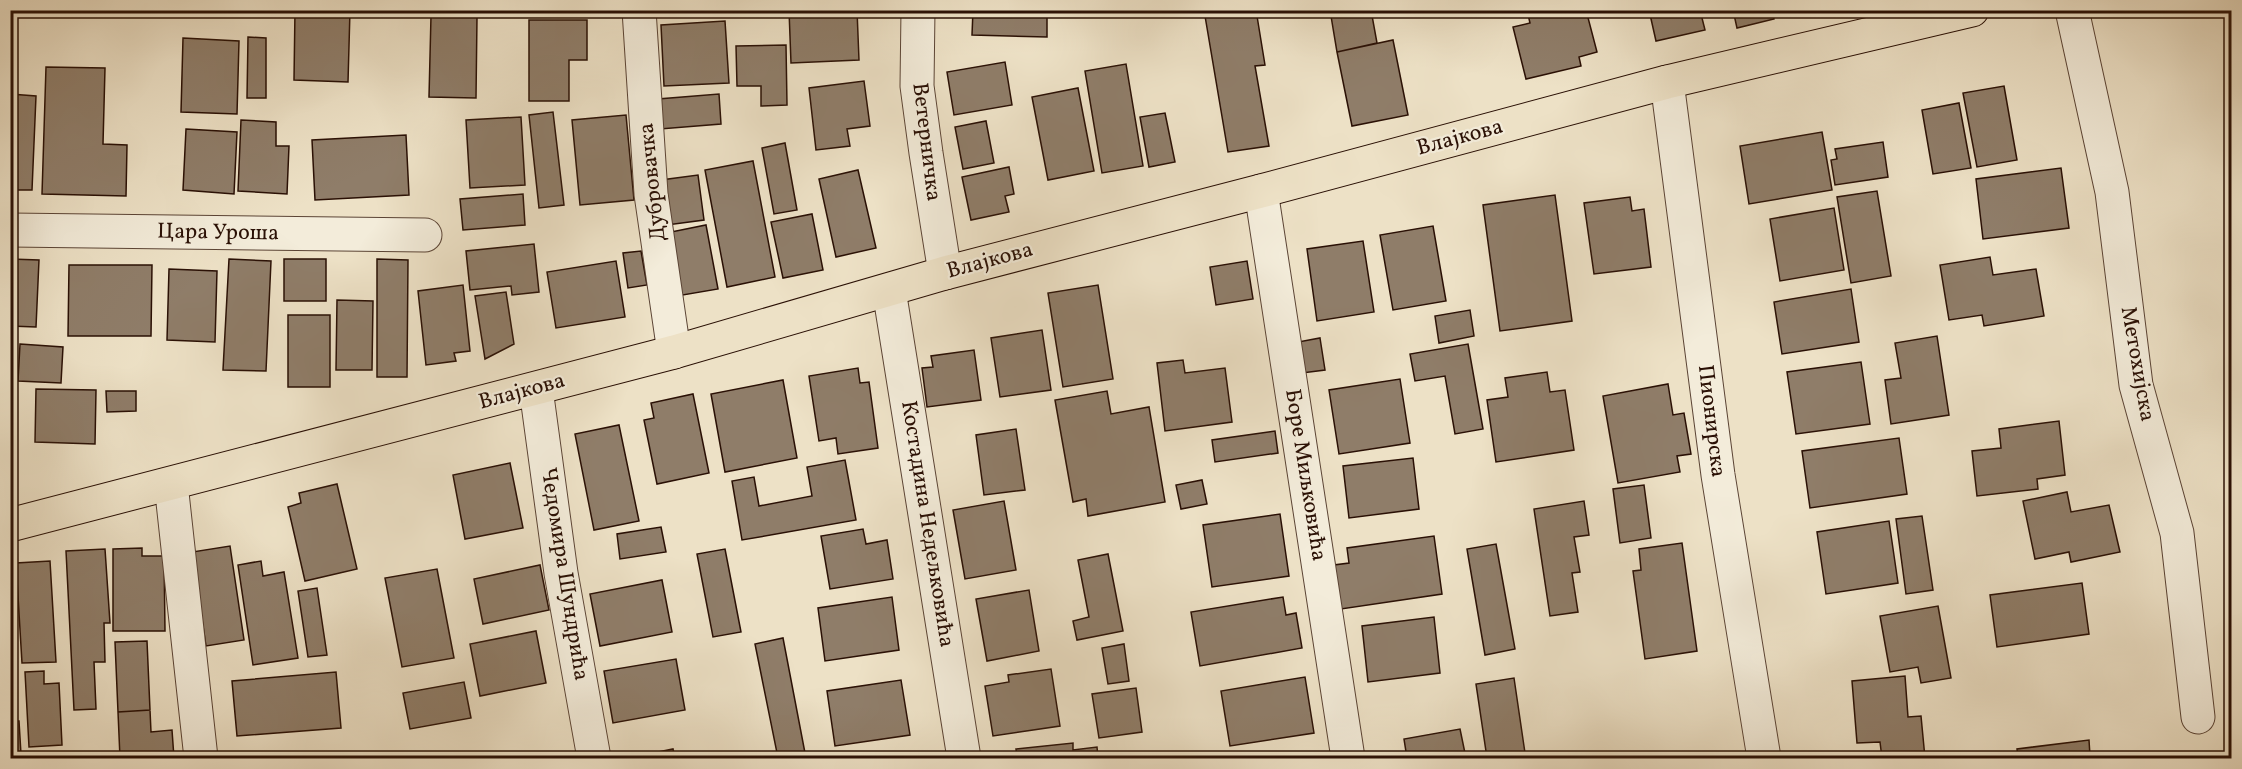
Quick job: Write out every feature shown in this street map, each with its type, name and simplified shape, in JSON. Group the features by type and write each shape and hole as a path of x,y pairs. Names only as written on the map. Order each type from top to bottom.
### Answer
{"main road":[{"name":"Влајкова","path":"10,525 536,389 674,352 945,273 1667,82 1972,10"}],"street":[{"name":"Дубровачка","path":"639,10 651,194 674,352"},
{"name":"Ветерничка","path":"918,10 917,86 945,273"},
{"name":"Метохијска","path":"2072,10 2112,192 2136,385 2176,532 2198,717"},
{"name":"Пионирска","path":"1667,82 1718,476 1764,759"},
{"name":"Боре Миљковића","path":"1261,191 1348,759"},
{"name":"Цара Уроша","path":"10,230 425,235"},
{"name":"Костадина Недељковића","path":"889,290 964,759"},
{"name":"Чедомира Шундрића","path":"536,389 561,573 594,759"},
{"path":"171,484 201,759"}],"building":[{"path":"10,10 49,10 48,14 10,12"},
{"path":"295,10 350,10 348,82 294,80"},
{"path":"789,10 857,10 859,60 791,63"},
{"path":"973,10 1047,10 1047,37 972,35"},
{"path":"1204,10 1256,10 1265,65 1255,66 1269,146 1228,152"},
{"path":"1330,10 1371,10 1377,43 1337,52"},
{"path":"1527,10 1586,10 1597,52 1579,57 1581,66 1526,79 1513,27 1530,23"},
{"path":"1649,10 1700,10 1705,30 1656,41"},
{"path":"1733,10 1772,10 1774,19 1737,28"},
{"path":"431,16 477,17 476,98 429,97"},
{"path":"529,20 587,20 587,60 569,60 569,101 529,101"},
{"path":"725,21 729,83 664,86 661,25"},
{"path":"248,37 266,38 266,98 247,98"},
{"path":"183,38 239,41 237,114 181,112"},
{"path":"1393,40 1408,115 1352,126 1337,52"},
{"path":"786,45 787,105 761,106 761,86 737,86 736,46"},
{"path":"1005,62 1012,105 954,115 947,72"},
{"path":"1126,64 1143,166 1102,173 1085,71"},
{"path":"46,67 105,68 103,144 127,145 126,196 42,194"},
{"path":"864,81 870,126 847,129 850,146 816,150 809,88"},
{"path":"2004,86 2017,160 1977,167 1963,93"},
{"path":"1078,88 1094,171 1048,180 1032,97"},
{"path":"10,94 36,96 32,190 10,190"},
{"path":"719,94 721,124 660,129 658,99"},
{"path":"1959,103 1971,168 1933,174 1922,110"},
{"path":"553,112 564,205 539,208 529,115"},
{"path":"1165,113 1175,162 1149,167 1140,117"},
{"path":"626,115 634,200 580,205 572,120"},
{"path":"521,117 525,185 470,188 466,120"},
{"path":"241,120 276,122 276,146 289,146 287,194 238,191"},
{"path":"986,121 994,163 963,169 955,127"},
{"path":"186,129 237,132 234,194 183,190"},
{"path":"1822,132 1832,190 1749,204 1740,146"},
{"path":"406,135 409,195 315,200 312,140"},
{"path":"1883,142 1888,177 1835,185 1831,160 1837,159 1835,149"},
{"path":"785,143 797,210 774,214 762,148"},
{"path":"753,161 775,277 727,287 705,170"},
{"path":"1009,167 1014,194 1005,196 1009,212 971,220 962,177"},
{"path":"2061,168 2069,228 1983,239 1976,179"},
{"path":"858,170 876,248 836,257 819,179"},
{"path":"698,175 704,220 667,225 661,180"},
{"path":"1877,191 1891,276 1851,283 1837,197"},
{"path":"523,194 525,225 463,230 460,199"},
{"path":"1555,195 1572,321 1500,331 1483,205"},
{"path":"1630,197 1632,211 1644,209 1651,267 1594,274 1584,203"},
{"path":"1834,208 1844,270 1780,281 1770,219"},
{"path":"812,214 823,270 783,278 771,222"},
{"path":"706,225 718,289 677,296 666,233"},
{"path":"1433,226 1446,301 1393,310 1380,235"},
{"path":"1363,241 1374,312 1317,321 1307,249"},
{"path":"534,244 539,292 512,295 511,286 470,290 466,251"},
{"path":"641,251 647,285 628,288 623,253"},
{"path":"1990,257 1993,275 2036,269 2044,316 1984,326 1982,315 1949,320 1940,265"},
{"path":"10,259 39,260 36,327 10,326"},
{"path":"229,259 271,261 266,371 223,370"},
{"path":"284,259 326,259 326,301 284,301"},
{"path":"377,259 408,260 407,377 377,377"},
{"path":"616,261 625,317 556,328 547,272"},
{"path":"1247,261 1253,299 1216,305 1210,267"},
{"path":"69,265 152,265 151,336 68,336"},
{"path":"169,269 217,271 215,342 167,340"},
{"path":"463,285 470,351 454,353 456,361 426,365 418,291"},
{"path":"1098,285 1113,379 1063,387 1048,293"},
{"path":"1851,289 1859,342 1782,354 1774,302"},
{"path":"506,292 514,344 485,359 475,296"},
{"path":"337,300 373,301 372,370 336,370"},
{"path":"1470,310 1474,336 1439,343 1435,316"},
{"path":"288,315 330,315 330,387 288,387"},
{"path":"1042,330 1051,390 1000,397 991,338"},
{"path":"1937,336 1949,415 1891,424 1885,380 1901,378 1895,343"},
{"path":"1320,338 1325,370 1302,373 1298,342"},
{"path":"20,344 63,347 61,383 18,381"},
{"path":"1468,344 1483,429 1455,434 1445,376 1415,381 1410,354"},
{"path":"974,350 981,400 927,407 922,368 933,367 931,356"},
{"path":"1183,360 1185,373 1225,368 1232,422 1165,431 1157,363"},
{"path":"1861,362 1870,424 1796,434 1787,372"},
{"path":"858,368 860,383 869,382 878,448 838,454 836,438 819,441 809,376"},
{"path":"1547,372 1550,392 1565,390 1574,450 1496,462 1487,400 1508,397 1505,378"},
{"path":"1400,379 1410,443 1339,454 1329,390"},
{"path":"783,380 797,458 725,472 711,394"},
{"path":"1668,384 1673,415 1684,413 1691,454 1677,456 1680,472 1618,483 1603,396"},
{"path":"36,389 96,390 95,444 35,442"},
{"path":"106,391 136,391 136,411 107,412"},
{"path":"1107,391 1111,414 1149,407 1165,502 1088,516 1086,499 1073,502 1055,400"},
{"path":"693,394 709,473 657,484 644,420 654,418 651,403"},
{"path":"2059,421 2065,475 2037,479 2038,489 1977,496 1972,451 2001,448 1999,429"},
{"path":"619,425 639,521 594,530 575,434"},
{"path":"1016,429 1025,490 984,495 976,435"},
{"path":"1275,431 1278,453 1215,462 1212,440"},
{"path":"1899,438 1907,494 1810,508 1802,451"},
{"path":"1413,458 1419,509 1349,518 1343,466"},
{"path":"845,460 856,520 742,540 732,481 754,477 759,506 812,496 807,467"},
{"path":"510,463 523,528 465,539 453,475"},
{"path":"1202,480 1207,504 1181,509 1176,485"},
{"path":"337,484 357,569 305,581 288,507 301,503 299,493"},
{"path":"1644,485 1651,538 1620,543 1613,489"},
{"path":"2067,492 2071,512 2109,505 2120,552 2071,562 2069,552 2035,559 2023,501"},
{"path":"1004,501 1016,570 965,579 953,510"},
{"path":"1584,501 1589,535 1574,537 1580,572 1572,573 1578,612 1550,616 1534,509"},
{"path":"1280,514 1289,576 1212,587 1203,525"},
{"path":"1922,516 1933,590 1906,594 1896,519"},
{"path":"1889,521 1898,583 1826,594 1817,532"},
{"path":"661,527 666,552 620,559 617,534"},
{"path":"863,529 866,544 887,540 893,579 830,589 821,536"},
{"path":"1434,536 1442,594 1341,609 1334,565 1349,563 1347,548"},
{"path":"1682,543 1697,651 1645,659 1633,571 1641,570 1639,549"},
{"path":"1496,544 1515,649 1485,655 1467,549"},
{"path":"230,546 244,640 206,646 192,552"},
{"path":"142,548 142,556 164,556 165,631 113,631 113,549"},
{"path":"105,549 110,623 104,623 105,662 94,662 96,709 74,710 66,551"},
{"path":"725,549 741,632 713,637 697,554"},
{"path":"1108,554 1123,631 1077,640 1073,621 1089,617 1078,560"},
{"path":"10,561 14,606 10,606"},
{"path":"50,561 56,662 22,663 16,563"},
{"path":"261,561 263,576 284,572 298,658 253,665 238,565"},
{"path":"540,565 549,610 483,624 474,579"},
{"path":"437,569 454,658 402,667 385,578"},
{"path":"662,580 672,632 600,646 590,594"},
{"path":"2082,583 2089,634 1997,647 1990,595"},
{"path":"317,588 327,655 308,657 298,591"},
{"path":"1029,590 1039,651 987,661 976,599"},
{"path":"892,597 899,650 825,661 818,608"},
{"path":"1283,597 1286,615 1296,613 1302,648 1200,666 1191,612"},
{"path":"1938,606 1951,678 1921,683 1918,667 1890,672 1880,616"},
{"path":"1434,617 1440,673 1368,682 1362,626"},
{"path":"536,631 546,683 480,696 470,644"},
{"path":"783,638 805,753 778,758 755,644"},
{"path":"147,641 150,710 118,712 115,642"},
{"path":"1124,644 1129,681 1108,684 1102,648"},
{"path":"676,659 685,710 613,723 604,671"},
{"path":"1051,669 1060,726 993,736 985,686 1009,682 1008,675"},
{"path":"44,671 44,684 59,683 62,745 29,747 25,672"},
{"path":"336,672 341,728 237,736 232,681"},
{"path":"1905,676 1908,717 1921,716 1925,758 1882,758 1880,742 1857,743 1852,681"},
{"path":"1305,677 1314,733 1230,746 1221,691"},
{"path":"1514,678 1525,753 1487,758 1476,684"},
{"path":"901,680 910,735 835,746 827,691"},
{"path":"464,682 471,718 410,729 403,693"},
{"path":"1136,688 1142,732 1099,738 1092,694"},
{"path":"150,710 151,732 172,730 174,758 120,758 118,712"},
{"path":"10,721 19,721 21,754 10,755"},
{"path":"1460,729 1466,758 1407,758 1404,739"},
{"path":"2089,740 2090,756 2106,754 2107,758 2018,758 2017,749"},
{"path":"1073,743 1073,750 1097,747 1098,758 1017,758 1016,749"},
{"path":"673,749 675,758 629,758"},
{"path":"390,752 391,758 355,758"},
{"path":"1315,752 1316,758 1271,758"},
{"path":"1189,753 1190,758 1154,758"},
{"path":"1724,753 1725,758 1694,758"}]}
